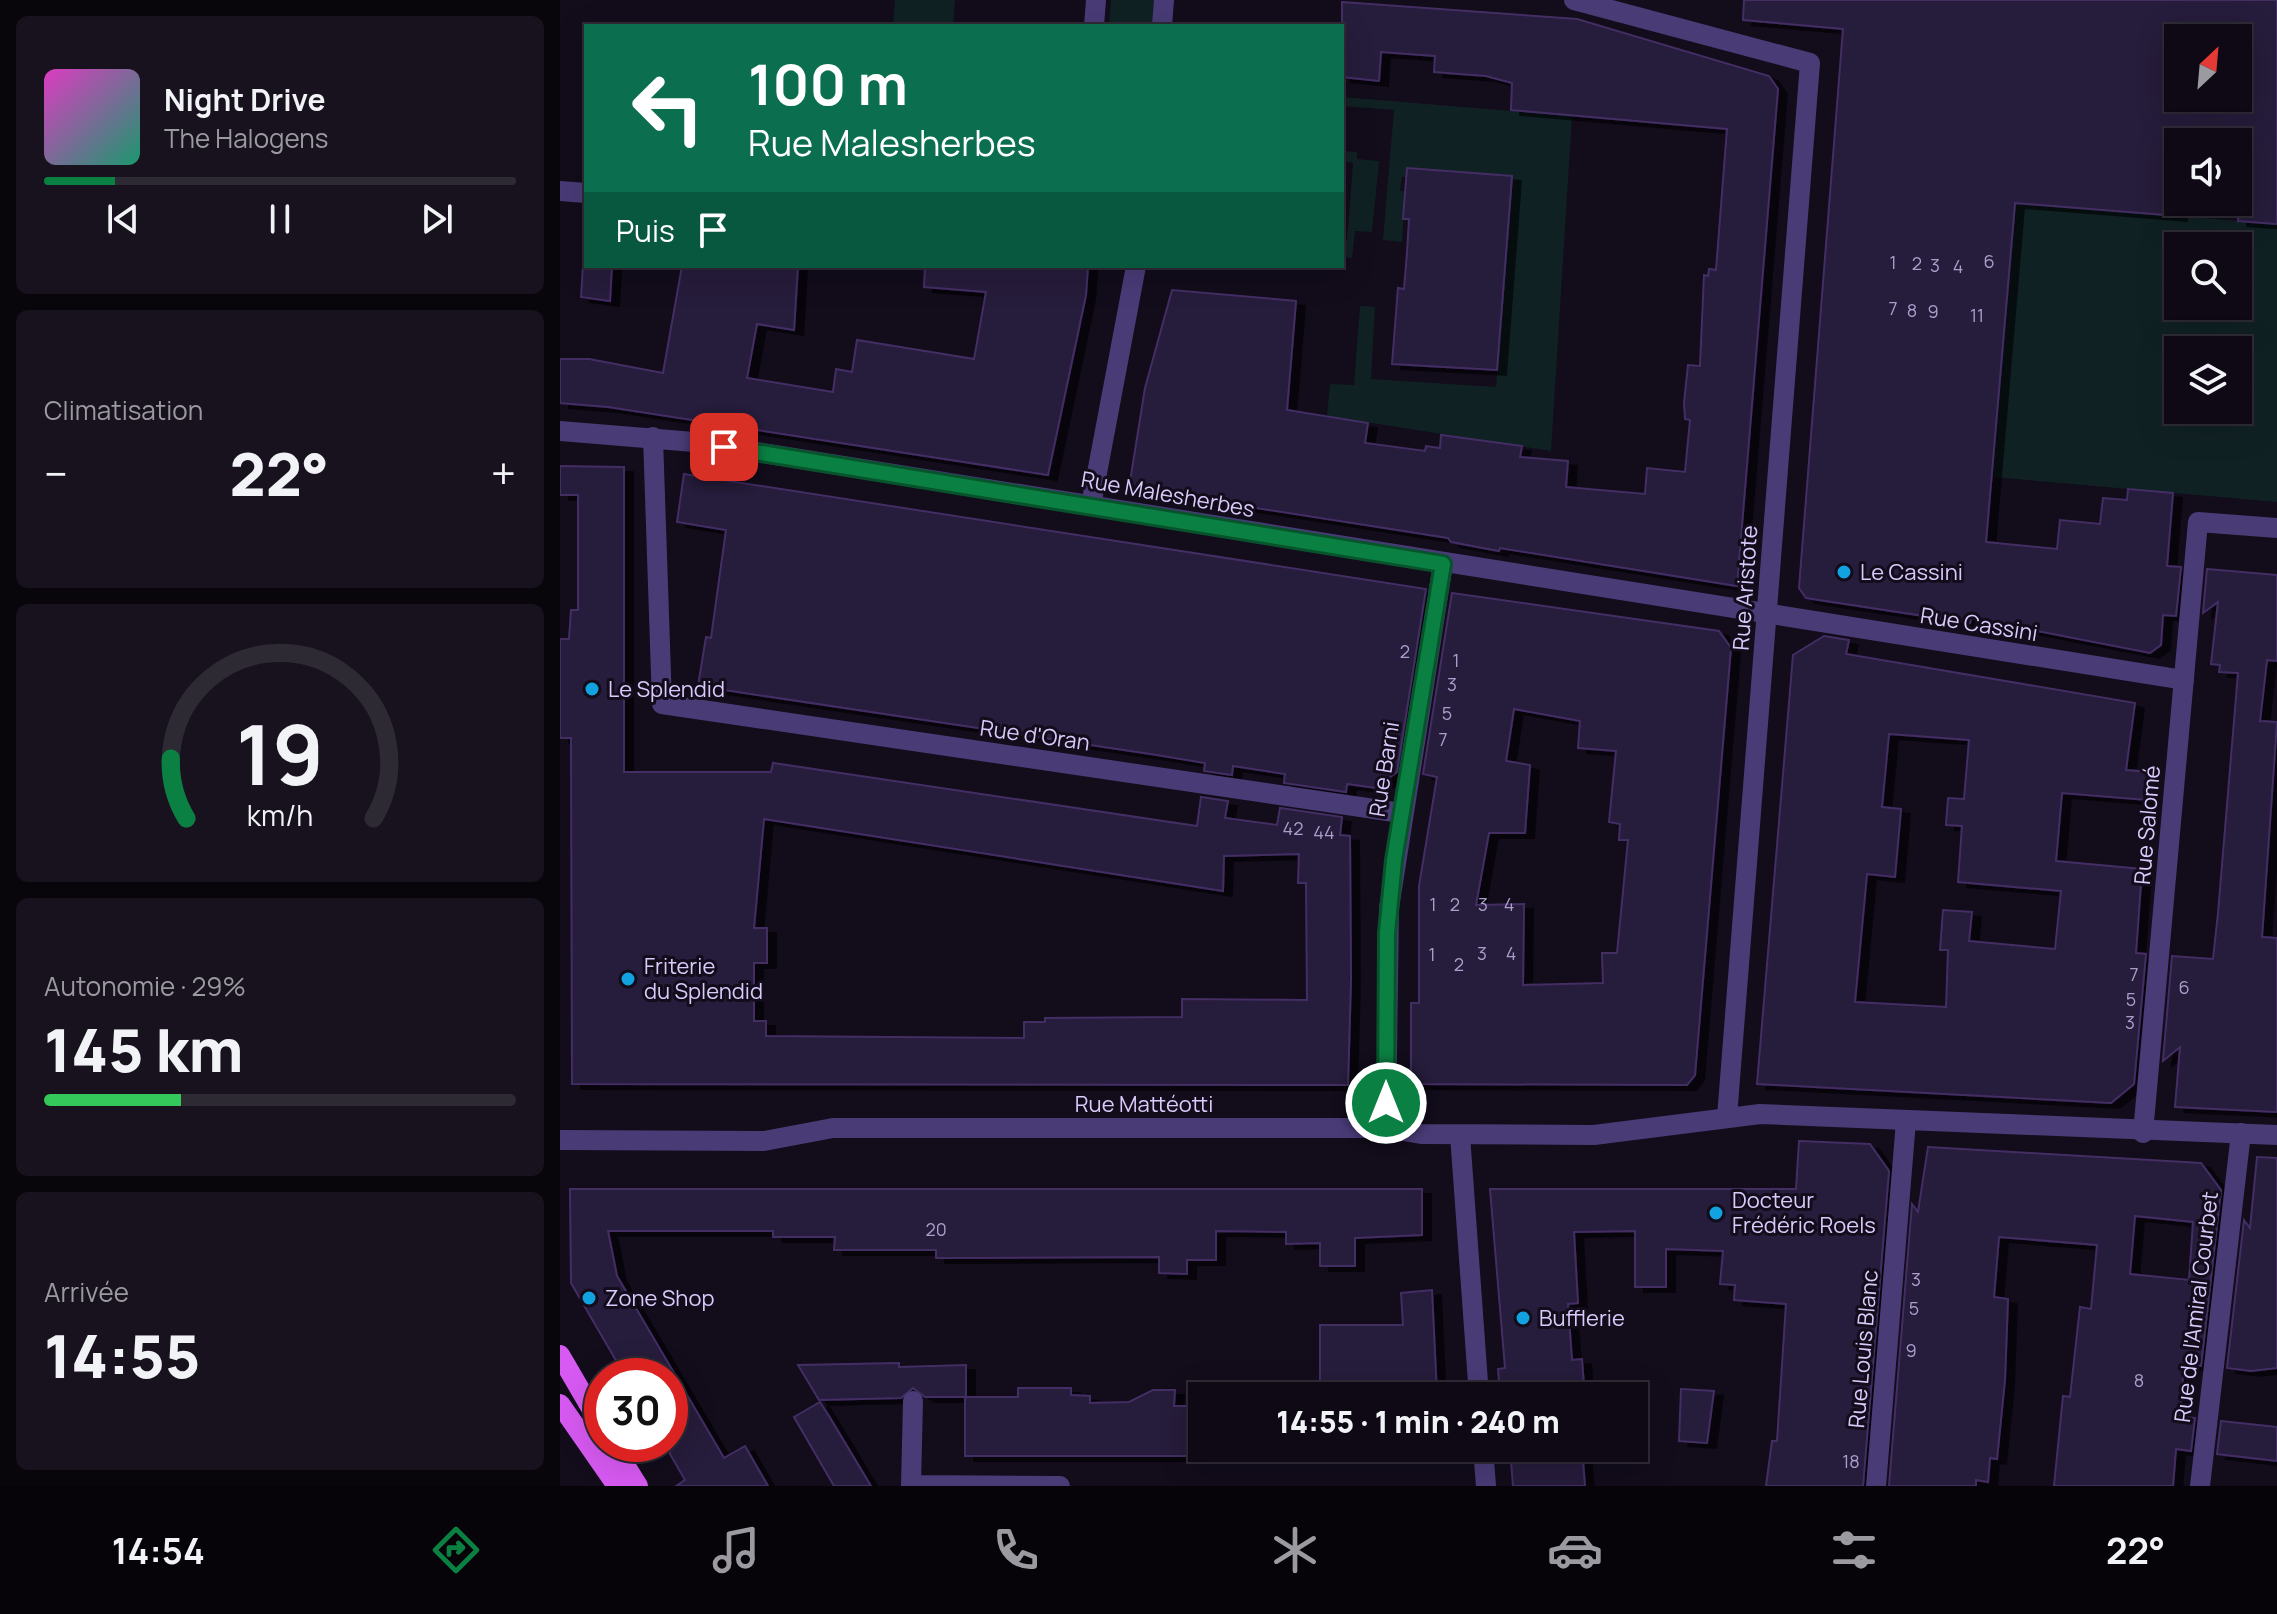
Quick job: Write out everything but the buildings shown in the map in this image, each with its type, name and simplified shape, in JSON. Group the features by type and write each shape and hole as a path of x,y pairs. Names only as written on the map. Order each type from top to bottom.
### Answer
{"main road":[{"path":"560,1355 584,1396"},
{"path":"560,1404 617,1486"},
{"path":"623,1462 638,1486"}],"street":[{"path":"1094,24 1096,0"},
{"path":"1162,24 1164,0"},
{"name":"Rue Aristote","path":"1574,0 1810,63 1727,1117"},
{"path":"560,191 584,193"},
{"path":"1091,505 1136,268"},
{"name":"Rue Malesherbes","path":"560,431 653,437 1766,615"},
{"name":"Rue d'Oran","path":"653,437 662,704 1401,813"},
{"name":"Rue Salomé","path":"2143,1133 2198,522 2277,528"},
{"name":"Rue Barni","path":"1386,1128 1388,920 1401,813 1443,564"},
{"name":"Rue Cassini","path":"1766,615 2184,680"},
{"name":"Rue Mattéotti","path":"560,1140 764,1141 833,1128 1386,1128 1460,1135 1594,1135 1760,1114 2143,1133 2277,1135"},
{"name":"Rue Louis Blanc","path":"1876,1486 1906,1121"},
{"name":"Rue de l'Amiral Courbet","path":"2200,1486 2241,1133"},
{"path":"1460,1135 1478,1382"},
{"path":"913,1401 911,1485 1060,1486"},
{"path":"1484,1462 1486,1486"}],"shaded area":[{"path":"895,0 955,0 953,24 893,24"},
{"path":"1111,0 1156,0 1154,24 1109,24"},
{"path":"1344,97 1572,116 1551,451 1327,416 1330,384 1354,385 1360,306 1375,307 1371,379 1496,387 1502,294 1441,170 1408,168 1407,177 1402,177 1400,190 1405,192 1402,242 1383,240 1394,110 1344,106"},
{"path":"1344,151 1357,152 1357,159 1379,161 1372,232 1355,231 1352,258 1344,257 1344,240 1347,240 1353,163 1344,161"},
{"path":"1969,199 2277,224 2277,502 1993,477 2014,226 1965,222"}],"place":[{"name":"Le Cassini","path":"1844,572"},
{"name":"Le Splendid","path":"592,689"},
{"name":"Friterie du Splendid","path":"628,979"},
{"name":"Docteur Frédéric Roels","path":"1716,1213"},
{"name":"Zone Shop","path":"589,1298"},
{"name":"Bufflerie","path":"1523,1318"}],"route":[{"path":"724,447 1443,564 1394,860 1387,933 1386,1103"}]}
